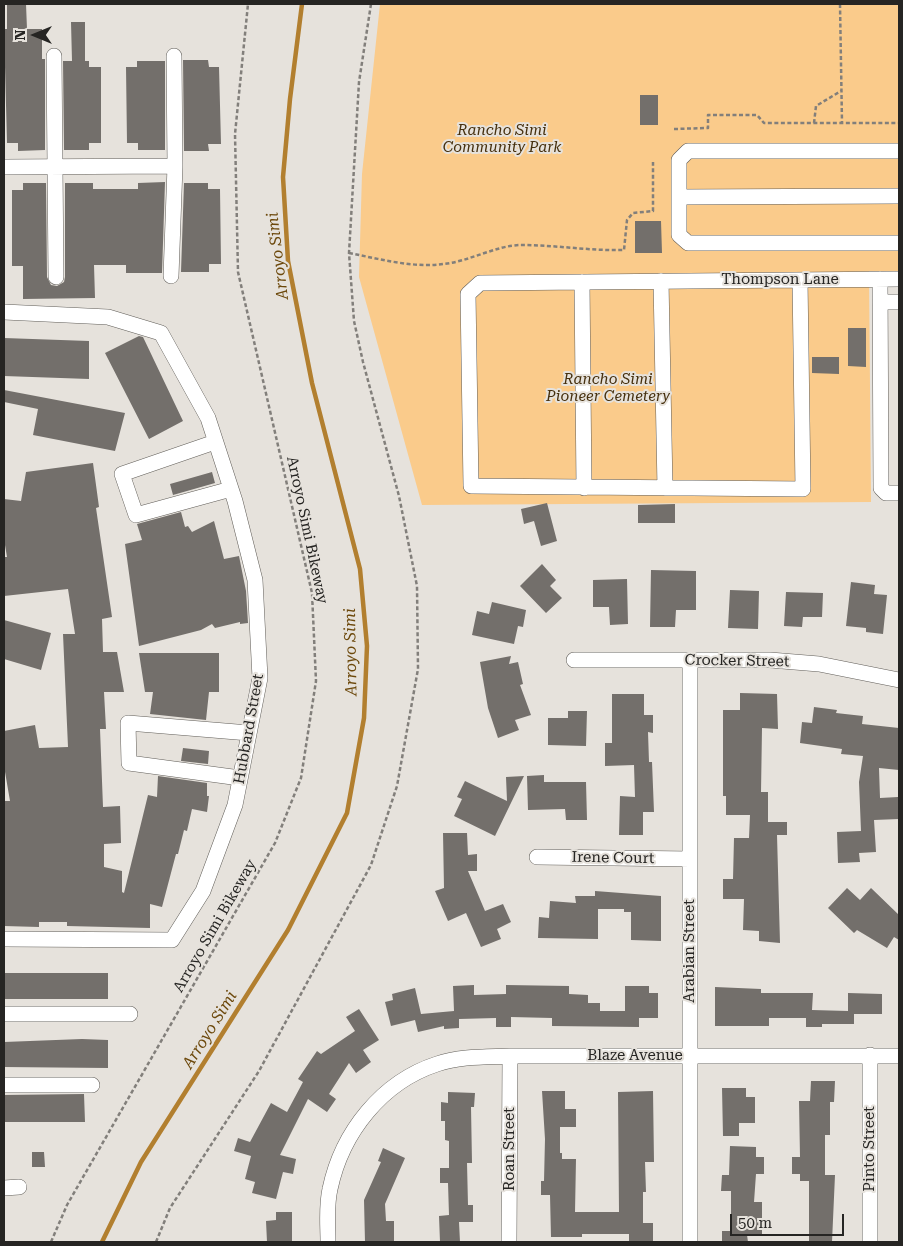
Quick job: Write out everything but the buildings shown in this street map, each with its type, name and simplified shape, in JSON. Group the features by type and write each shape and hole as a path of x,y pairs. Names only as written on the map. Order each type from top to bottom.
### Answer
{"street":[{"path":"54,56 56,277"},
{"path":"172,276 175,166 174,56"},
{"path":"899,151 688,151 679,160 679,235 688,243 899,243"},
{"path":"4,167 175,166"},
{"path":"679,197 899,196"},
{"name":"Thompson Lane","path":"584,488 471,486 468,294 480,283 899,279"},
{"path":"582,282 584,488 804,489 800,280"},
{"path":"880,280 881,488 886,493 899,493"},
{"path":"661,281 665,488"},
{"path":"880,302 899,302"},
{"name":"Hubbard Street","path":"4,312 108,317 161,332 208,418 231,489 255,580 260,678 235,805 203,891 172,940 4,939"},
{"path":"215,442 122,474 136,515 231,489"},
{"name":"Crocker Street","path":"574,660 770,660 819,664 899,680"},
{"name":"Arabian Street","path":"690,660 690,1242"},
{"path":"240,778 128,763 128,723 249,732"},
{"name":"Irene Court","path":"537,857 690,859"},
{"path":"4,1014 130,1014"},
{"name":"Pinto Street","path":"870,1055 870,1242"},
{"name":"Blaze Avenue","path":"328,1242 330,1190 339,1156 358,1124 380,1096 400,1082 439,1063 462,1058 510,1056 899,1056"},
{"name":"Roan Street","path":"510,1056 510,1242"},
{"path":"4,1085 92,1085"}],"path":[{"name":"Arroyo Simi Bikeway","path":"51,1242 67,1205 275,843 301,778 316,681 312,593 238,272 235,134 248,4"},
{"path":"156,1242 170,1208 259,1072 313,976 371,865 397,786 418,669 417,586 399,496 354,321 349,253 359,82 371,4"},
{"path":"840,4 842,123"},
{"path":"814,123 816,106 819,102 841,91"},
{"path":"674,128 708,128 708,115 757,115 764,123 899,123"},
{"path":"349,253 405,264 430,265 445,264 519,245 599,251 624,250 627,220 633,213 653,211 653,162"}],"green space":[{"path":"380,4 899,4 899,271 869,271 871,502 422,505 359,277 362,174"}],"waterway":[{"name":"Arroyo Simi","path":"102,1242 141,1162 288,930 347,813 364,718 367,646 360,569 312,383 288,261 283,177 290,99 302,4"}],"park label":[{"name":"Rancho Simi Community Park","path":"502,140"},
{"name":"Rancho Simi Pioneer Cemetery","path":"608,388"}]}
